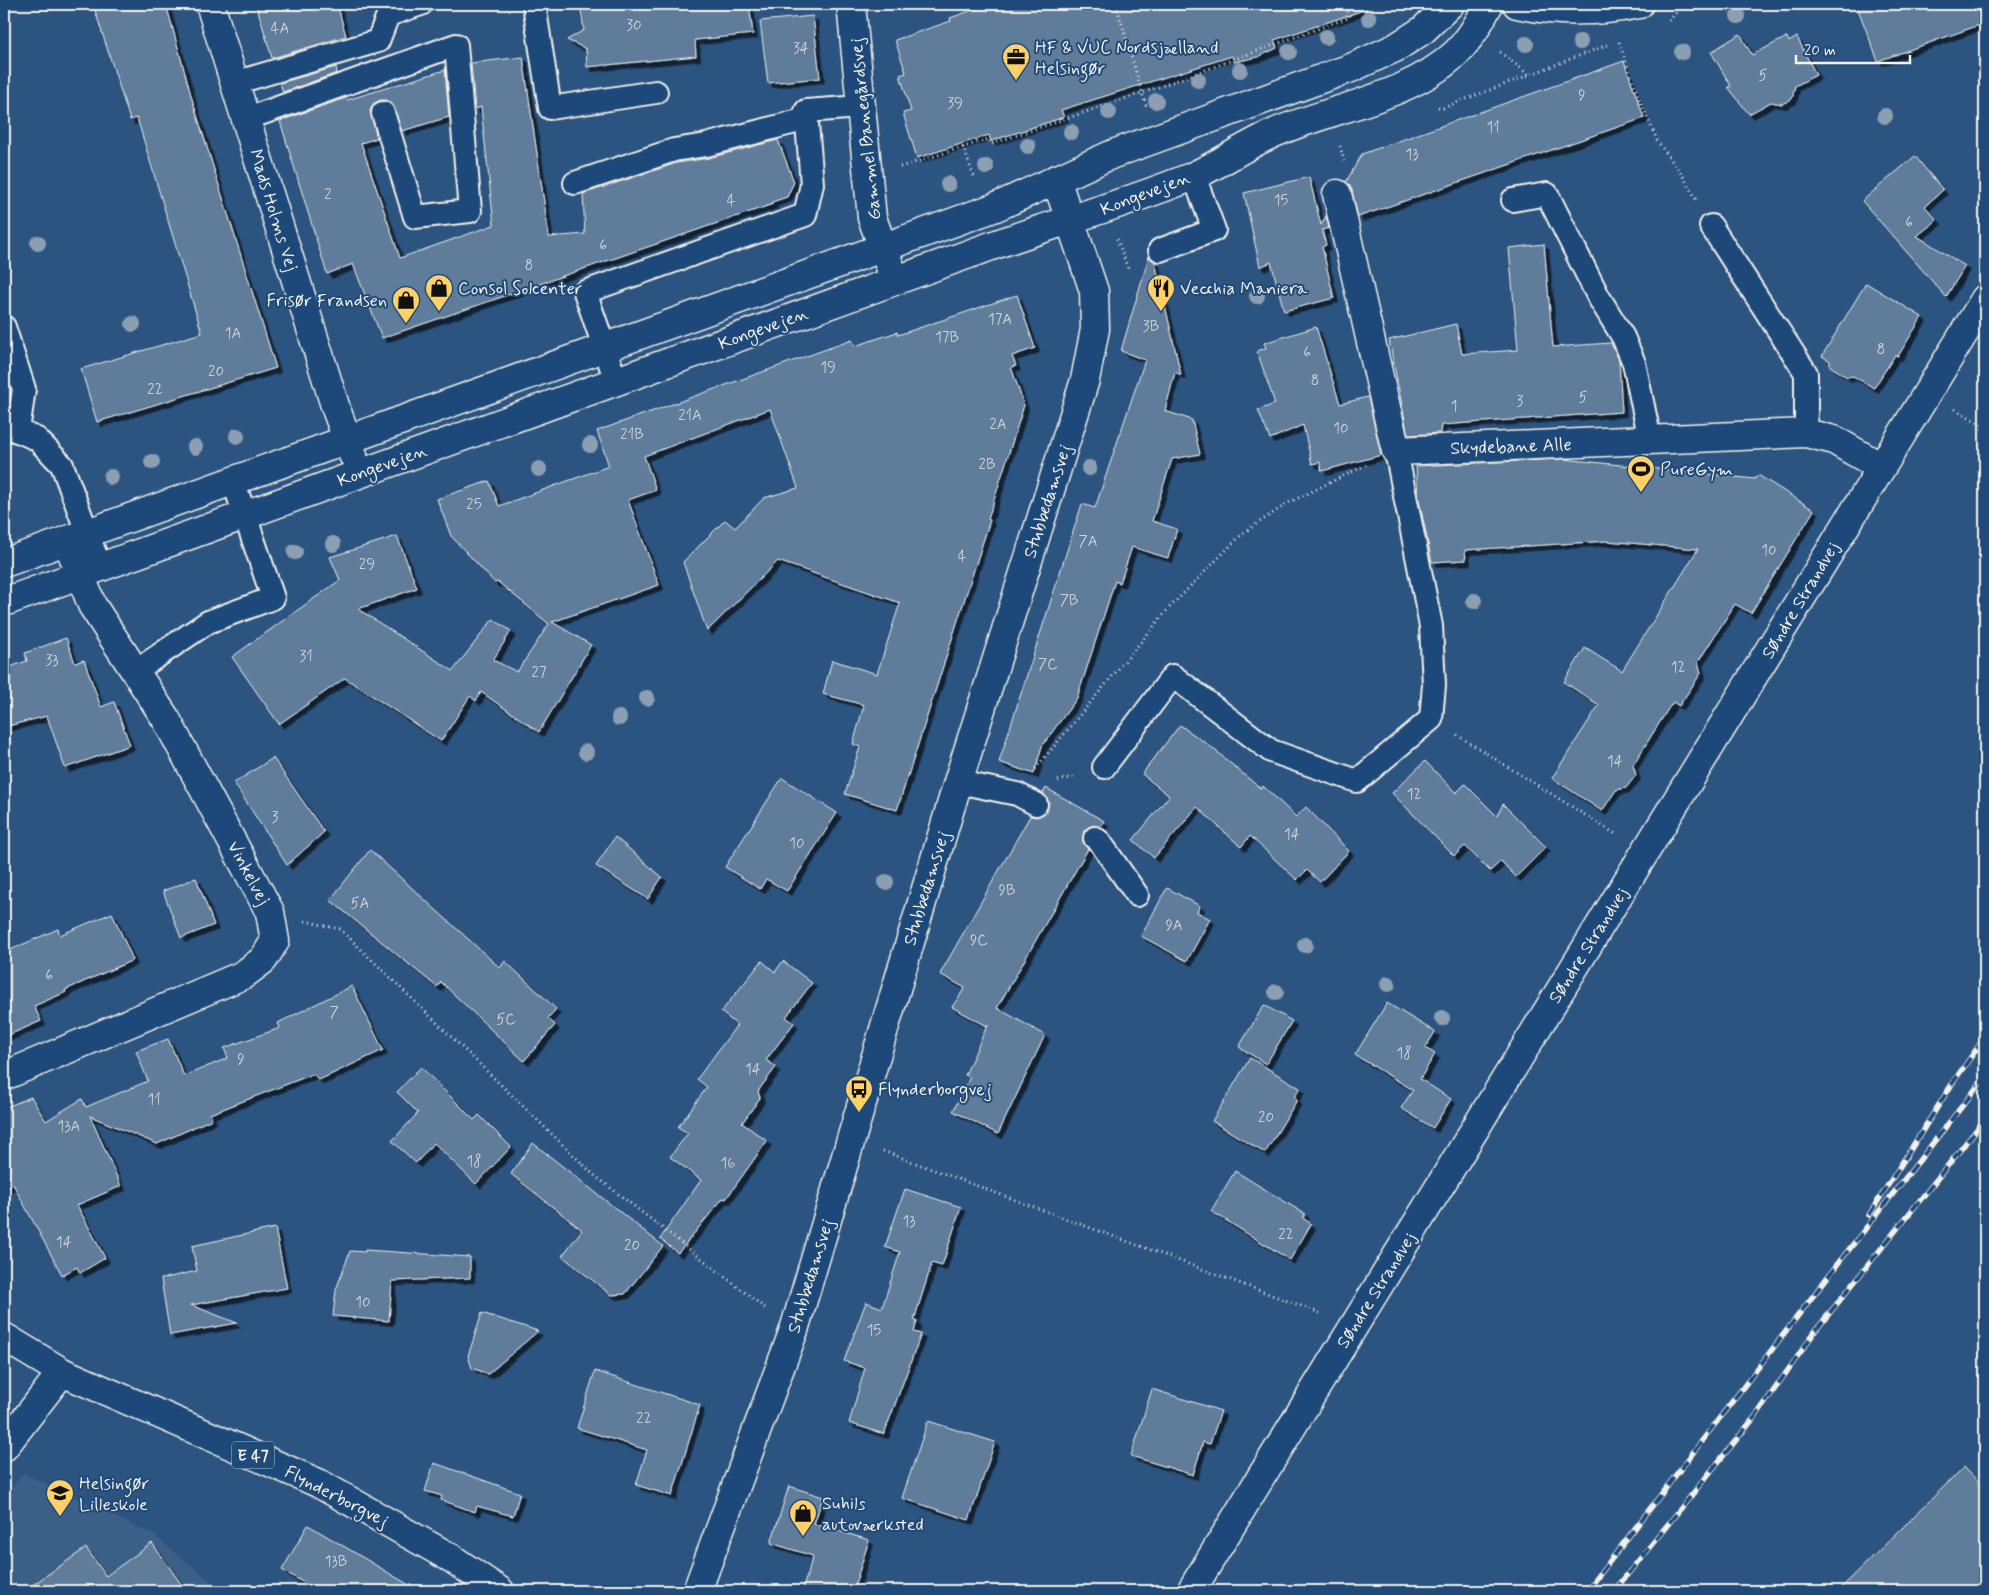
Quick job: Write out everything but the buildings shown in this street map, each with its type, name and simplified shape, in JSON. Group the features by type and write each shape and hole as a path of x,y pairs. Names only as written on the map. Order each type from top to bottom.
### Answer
{"street":[{"name":"Mads Holms Vej","path":"210,4 347,439 360,473"},
{"name":"Gammel Banegårdsvej","path":"851,4 872,218 895,280"},
{"name":"Kongevejen","path":"4,563 996,207 1112,154 1342,71 1395,48 1423,30 1450,4"},
{"name":"Kongevejen","path":"4,602 895,280 1130,201 1194,176 1271,134 1383,94 1438,67 1455,54 1469,38 1489,4"},
{"path":"1517,4 1555,10 1639,4"},
{"name":"Stubbedamsvej","path":"697,1591 794,1330 958,782 1085,380 1096,329 1094,291 1056,179"},
{"path":"1337,194 1396,451"},
{"name":"Søndre Strandvej","path":"1191,1591 1881,466 1928,395 1985,299"},
{"name":"Skydebane Alle","path":"1396,451 1806,433 1834,440 1881,466"},
{"name":"Vinkelvej","path":"4,1076 243,975 263,960 275,941 270,912 166,719 92,605 90,570 77,536"},
{"name":"Flynderborgvej","path":"4,1337 62,1372 318,1483 451,1558 500,1591"},
{"path":"4,1447 62,1372"}],"lane":[{"path":"234,83 378,41 388,15 421,4"},
{"path":"534,4 550,108 656,92"},
{"path":"246,118 456,44 470,211 415,217 383,113"},
{"path":"575,183 674,150 706,145 807,115 861,107"},
{"path":"692,135 789,108 807,115"},
{"path":"616,381 584,292 806,215 812,184 807,115"},
{"path":"1160,250 1214,230 1194,176"},
{"path":"1513,200 1547,194 1598,296 1624,337 1634,363 1650,440"},
{"path":"1711,226 1806,373 1806,433"},
{"path":"4,327 24,389 11,429 37,439 62,466 77,536"},
{"path":"1104,767 1174,676 1271,751 1357,781 1431,719 1434,685 1431,626 1396,451"},
{"path":"134,672 208,622 273,598 233,480"},
{"path":"958,782 1016,794 1036,804"},
{"path":"1095,838 1100,842 1137,895"}],"path":[{"path":"1116,4 1155,139"},
{"path":"1662,24 1671,20 1683,4"},
{"path":"868,172 912,165 989,139 991,144 1142,92 1350,16 1347,5"},
{"path":"1434,106 1443,108 1627,37"},
{"path":"1619,40 1640,101 1658,142 1683,176 1711,226"},
{"path":"1329,113 1343,156 1349,183 1337,194"},
{"path":"963,147 970,165"},
{"path":"1964,414 1982,425 1985,438"},
{"path":"1016,794 1050,748 1170,607 1243,533 1288,502 1396,451"},
{"path":"1431,719 1645,852"},
{"path":"1016,794 1104,767"},
{"path":"270,912 340,929 594,1175 794,1330"},
{"path":"851,1139 1354,1325"}],"shaded area":[{"name":"Helsingør Lilleskole","path":"23,1473 152,1534 223,1591 4,1591 4,1499"}],"railway":[{"path":"1869,1215 1954,1081 1985,1037"},
{"path":"1587,1591 1836,1266 1985,1077"},
{"path":"1614,1591 1758,1413 1816,1330 1985,1119"}],"place":[{"name":"HF & VUC Nordsjælland Helsingør","path":"1016,81"},
{"name":"Consol Solcenter","path":"439,312"},
{"name":"Vecchia Maniera","path":"1161,312"},
{"name":"Frisør Frandsen","path":"406,324"},
{"name":"PureGym","path":"1641,493"},
{"name":"Flynderborgvej","path":"859,1113"},
{"name":"Helsingør Lilleskole","path":"60,1517"},
{"name":"Suhils autoværksted","path":"803,1537"}]}
